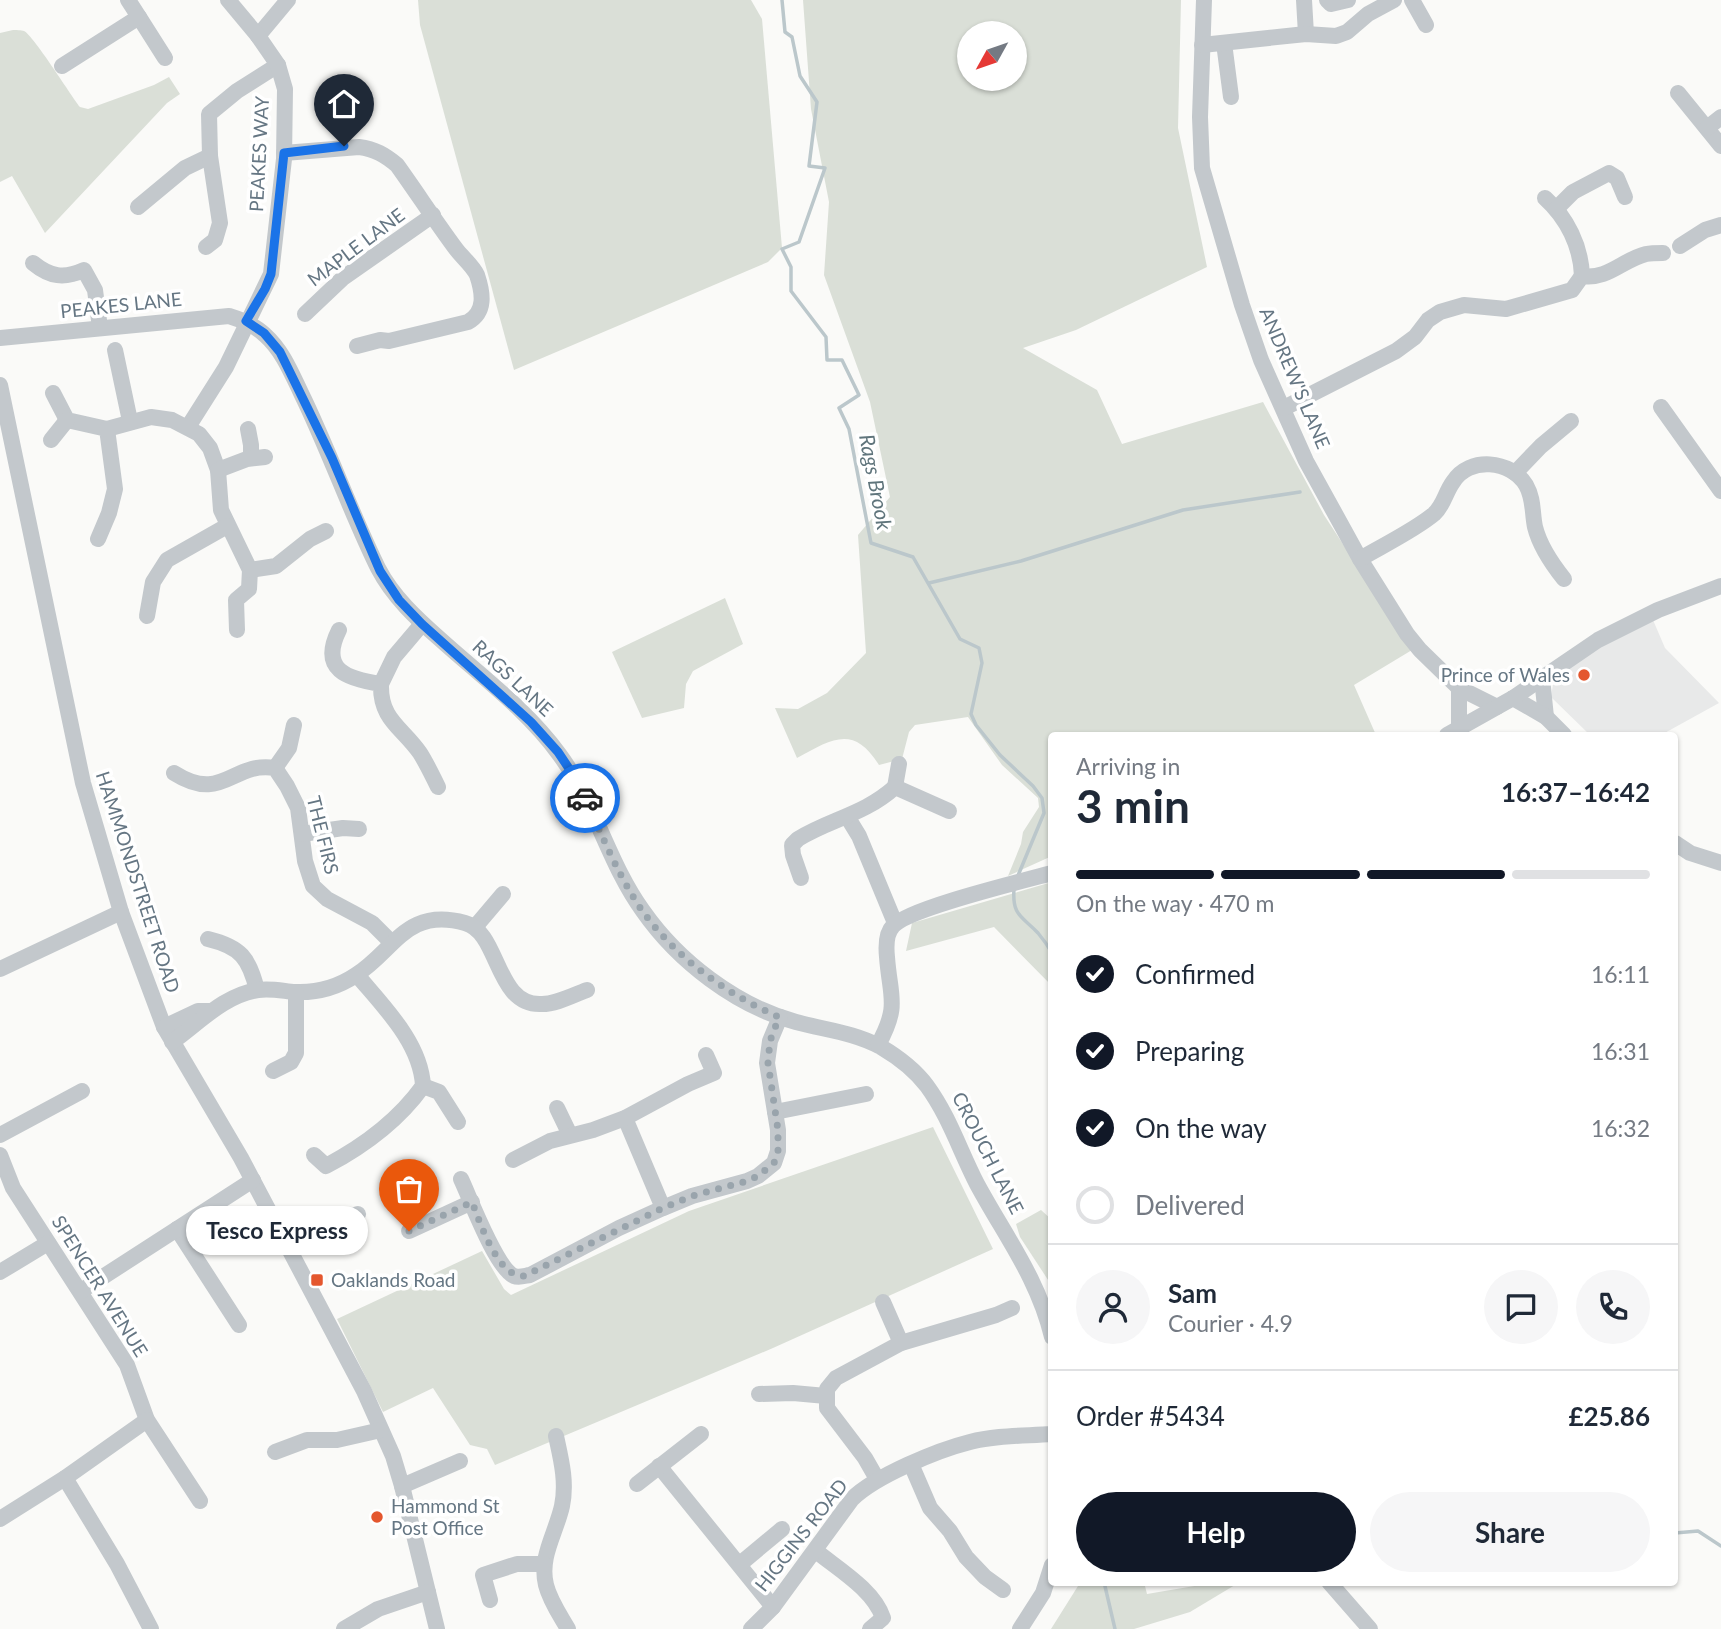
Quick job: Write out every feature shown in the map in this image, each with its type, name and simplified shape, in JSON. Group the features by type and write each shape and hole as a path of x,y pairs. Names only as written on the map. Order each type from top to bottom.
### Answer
{"street":[{"path":"128,0 165,58"},
{"name":"PEAKES WAY","path":"188,427 226,367 271,274 284,153 285,89 278,65 228,0"},
{"path":"258,36 288,0"},
{"name":"ANDREW'S LANE","path":"1204,0 1200,117 1202,168 1242,306 1264,368 1306,461 1360,559 1414,642 1459,688 1497,707"},
{"path":"1304,0 1306,34"},
{"path":"1328,0 1331,4 1348,0"},
{"path":"1202,45 1306,34 1336,36 1394,0"},
{"path":"1412,0 1426,25"},
{"path":"62,66 139,17"},
{"path":"1224,43 1231,97"},
{"path":"206,247 215,240 220,223 210,156 209,114 278,65"},
{"path":"1678,93 1721,146"},
{"path":"1707,128 1721,117"},
{"path":"284,153 344,146 371,148 384,154 397,165 455,248 476,273 482,302 479,313 468,322 357,346"},
{"path":"138,207 185,169 210,156"},
{"path":"1284,408 1396,351 1415,337 1428,320 1440,312 1464,305 1506,309 1572,290 1582,276 1582,263 1567,224 1551,203 1609,173 1617,178 1625,197"},
{"name":"MAPLE LANE","path":"305,314 343,278 433,215"},
{"path":"1680,246 1705,230 1721,225"},
{"path":"1582,276 1592,278 1611,272 1645,254 1663,253"},
{"path":"33,263 57,276 65,277 84,270 94,290 100,328"},
{"name":"PEAKES LANE","path":"0,338 229,316 246,321"},
{"name":"RAGS LANE","path":"246,321 264,333 280,352 332,458 380,571 399,600 531,722 558,752 576,779 640,907 669,943 716,982 758,1008 779,1017 845,1032 878,1045"},
{"path":"115,351 130,421"},
{"name":"HAMMONDSTREET ROAD","path":"0,385 83,782 121,912 168,1034 253,1180 364,1391 402,1486 437,1629"},
{"path":"52,393 67,420 107,429 151,417 172,419 199,434 210,448 218,470 221,510 250,570 249,589 236,600 237,629"},
{"path":"1661,407 1721,491"},
{"path":"51,440 67,420"},
{"path":"1515,473 1571,421"},
{"path":"98,539 115,489 107,429"},
{"path":"218,470 258,457 251,445 248,429"},
{"path":"1360,559 1431,516 1442,505 1452,482 1471,468 1494,464 1515,473 1524,482 1532,499 1539,538 1564,579"},
{"path":"146,616 153,582 167,560 227,526"},
{"path":"250,570 276,566 310,539 326,531"},
{"path":"1453,732 1513,698 1598,640 1658,610 1721,586"},
{"path":"422,624 394,657 381,684 384,710 420,753 438,787"},
{"path":"339,630 331,649 339,670 357,680 381,684"},
{"path":"1542,678 1546,718"},
{"path":"1453,732 1459,688"},
{"path":"1513,698 1546,718 1561,732"},
{"path":"174,773 194,783 211,785 225,782 252,769 275,768 289,748 294,725"},
{"path":"801,878 792,845 806,835 848,818 895,788 899,764"},
{"name":"THE FIRS","path":"275,768 298,808 307,871 317,890 327,900 372,923 391,942"},
{"path":"895,788 949,811"},
{"path":"848,818 859,836 895,923"},
{"path":"302,834 359,828"},
{"path":"1678,845 1690,853 1721,863"},
{"path":"878,1045 887,1029 893,1007 887,939 889,930 895,923 993,889 1048,874"},
{"path":"475,927 503,894"},
{"path":"0,969 121,912"},
{"path":"168,1034 202,1020 209,1012 235,997 257,990 296,992 330,988 357,975 391,942 412,927 428,922 456,921 475,927 507,983 527,1002 545,1004 587,990"},
{"path":"208,939 228,946 243,956 252,968 257,990"},
{"path":"357,975 404,1036 419,1066 423,1086"},
{"path":"273,1071 291,1062 296,1054 296,992"},
{"path":"461,1179 498,1257 510,1273 518,1277 530,1275 663,1208 692,1196 747,1181 780,1167 768,1063 770,1041 779,1017"},
{"name":"CROUCH LANE","path":"878,1045 913,1069 937,1100 976,1181 1034,1282 1048,1320"},
{"path":"513,1160 550,1141 625,1118 714,1073 706,1055"},
{"path":"423,1086 439,1092 458,1122"},
{"path":"314,1154 326,1166 362,1147 386,1127 423,1086"},
{"path":"0,1135 82,1091"},
{"path":"775,1112 866,1094"},
{"path":"557,1108 570,1135"},
{"path":"625,1118 663,1208"},
{"name":"SPENCER AVENUE","path":"0,1155 13,1188 127,1365 148,1420 200,1501"},
{"path":"81,1291 253,1180"},
{"path":"409,1231 472,1202"},
{"path":"289,1249 358,1214"},
{"path":"177,1229 239,1325"},
{"path":"0,1272 48,1243"},
{"path":"883,1302 901,1343"},
{"path":"877,1479 865,1458 829,1412 826,1396 829,1385 836,1378 901,1343 1012,1308"},
{"path":"759,1394 826,1396"},
{"path":"0,1519 148,1420"},
{"path":"275,1452 290,1444 307,1440 348,1439 381,1430"},
{"path":"637,1484 701,1434"},
{"name":"HIGGINS ROAD","path":"751,1629 773,1607 852,1499 877,1479 969,1442 1048,1434"},
{"path":"556,1436 564,1477 562,1506 544,1564 549,1594 568,1629"},
{"path":"402,1486 460,1461"},
{"path":"911,1464 930,1508 950,1531 970,1562 1003,1590"},
{"path":"659,1466 773,1607"},
{"path":"65,1478 117,1564 151,1629"},
{"path":"740,1564 782,1529"},
{"path":"816,1551 866,1592 881,1612 883,1618 870,1629"},
{"path":"491,1600 483,1574 517,1564 544,1564"},
{"path":"1020,1629 1039,1600 1048,1576"},
{"path":"1332,1586 1370,1629"},
{"path":"344,1629 378,1609 428,1592"}],"shaded area":[{"path":"418,0 751,0 762,19 782,248 768,262 514,370 420,25"},
{"path":"803,0 1181,0 1178,128 1207,267 1076,330 1023,348 1097,390 1122,444 1263,402 1324,515 1412,650 1354,685 1375,732 1048,732 1048,858 1008,876 1023,832 1039,807 1038,798 1002,765 968,717 915,725 909,732 902,759 879,765 861,744 842,739 821,745 797,758 775,708 798,709 827,693 866,653 858,535 890,497 870,402 824,275 829,202 811,109"},
{"path":"13,30 29,35 80,107 88,109 169,77 180,94 167,103 45,233 12,176 0,182 0,33"},
{"path":"725,598 743,644 693,671 686,684 684,708 642,718 612,652"},
{"path":"1653,620 1665,648 1719,703 1666,732 1587,732 1551,697 1554,678 1611,639"},
{"path":"1048,883 1048,982 994,927 906,951 912,923"},
{"path":"933,1127 993,1249 773,1348 495,1465 487,1449 470,1445 433,1388 383,1412 337,1319 482,1251 504,1289 511,1295 689,1211"},
{"path":"1041,1210 1048,1216 1048,1280 1020,1237 1016,1224"},
{"path":"1078,1586 1145,1586 1147,1594 1194,1586 1233,1586 1190,1612 1134,1629 1051,1629"}],"waterway":[{"name":"Rags Brook","path":"782,0 785,32 792,37 800,76 817,102 809,166 825,168 799,242 782,249 791,267 791,291 826,337 827,360 842,360 859,395 839,408 849,429 871,543 913,557 960,639 979,648 982,663 971,714 976,725 1000,755 1042,798 1044,813 1017,878"},
{"path":"929,583 1021,561 1183,510 1300,492"},
{"name":"Rags Brook","path":"1014,889 1016,910 1048,947"},
{"path":"1678,1533 1698,1531 1721,1546"},
{"path":"1105,1586 1115,1629"}],"way so far":[{"path":"409,1231 472,1202 487,1237 504,1266 518,1277 530,1275 619,1228 692,1196 747,1181 774,1163 778,1152 778,1130 768,1073 768,1051 779,1017 758,1008 716,982 669,943 652,924 626,883 585,798"}],"place":[{"name":"Prince of Wales","path":"1584,675"},
{"name":"Tesco Express","path":"409,1231"},
{"name":"Oaklands Road","path":"317,1280"},
{"name":"Hammond St Post Office","path":"377,1517"}],"route":[{"path":"344,146 284,153 271,274 246,321 264,333 280,352 332,458 380,571 399,600 531,722 558,752 585,798"}]}
